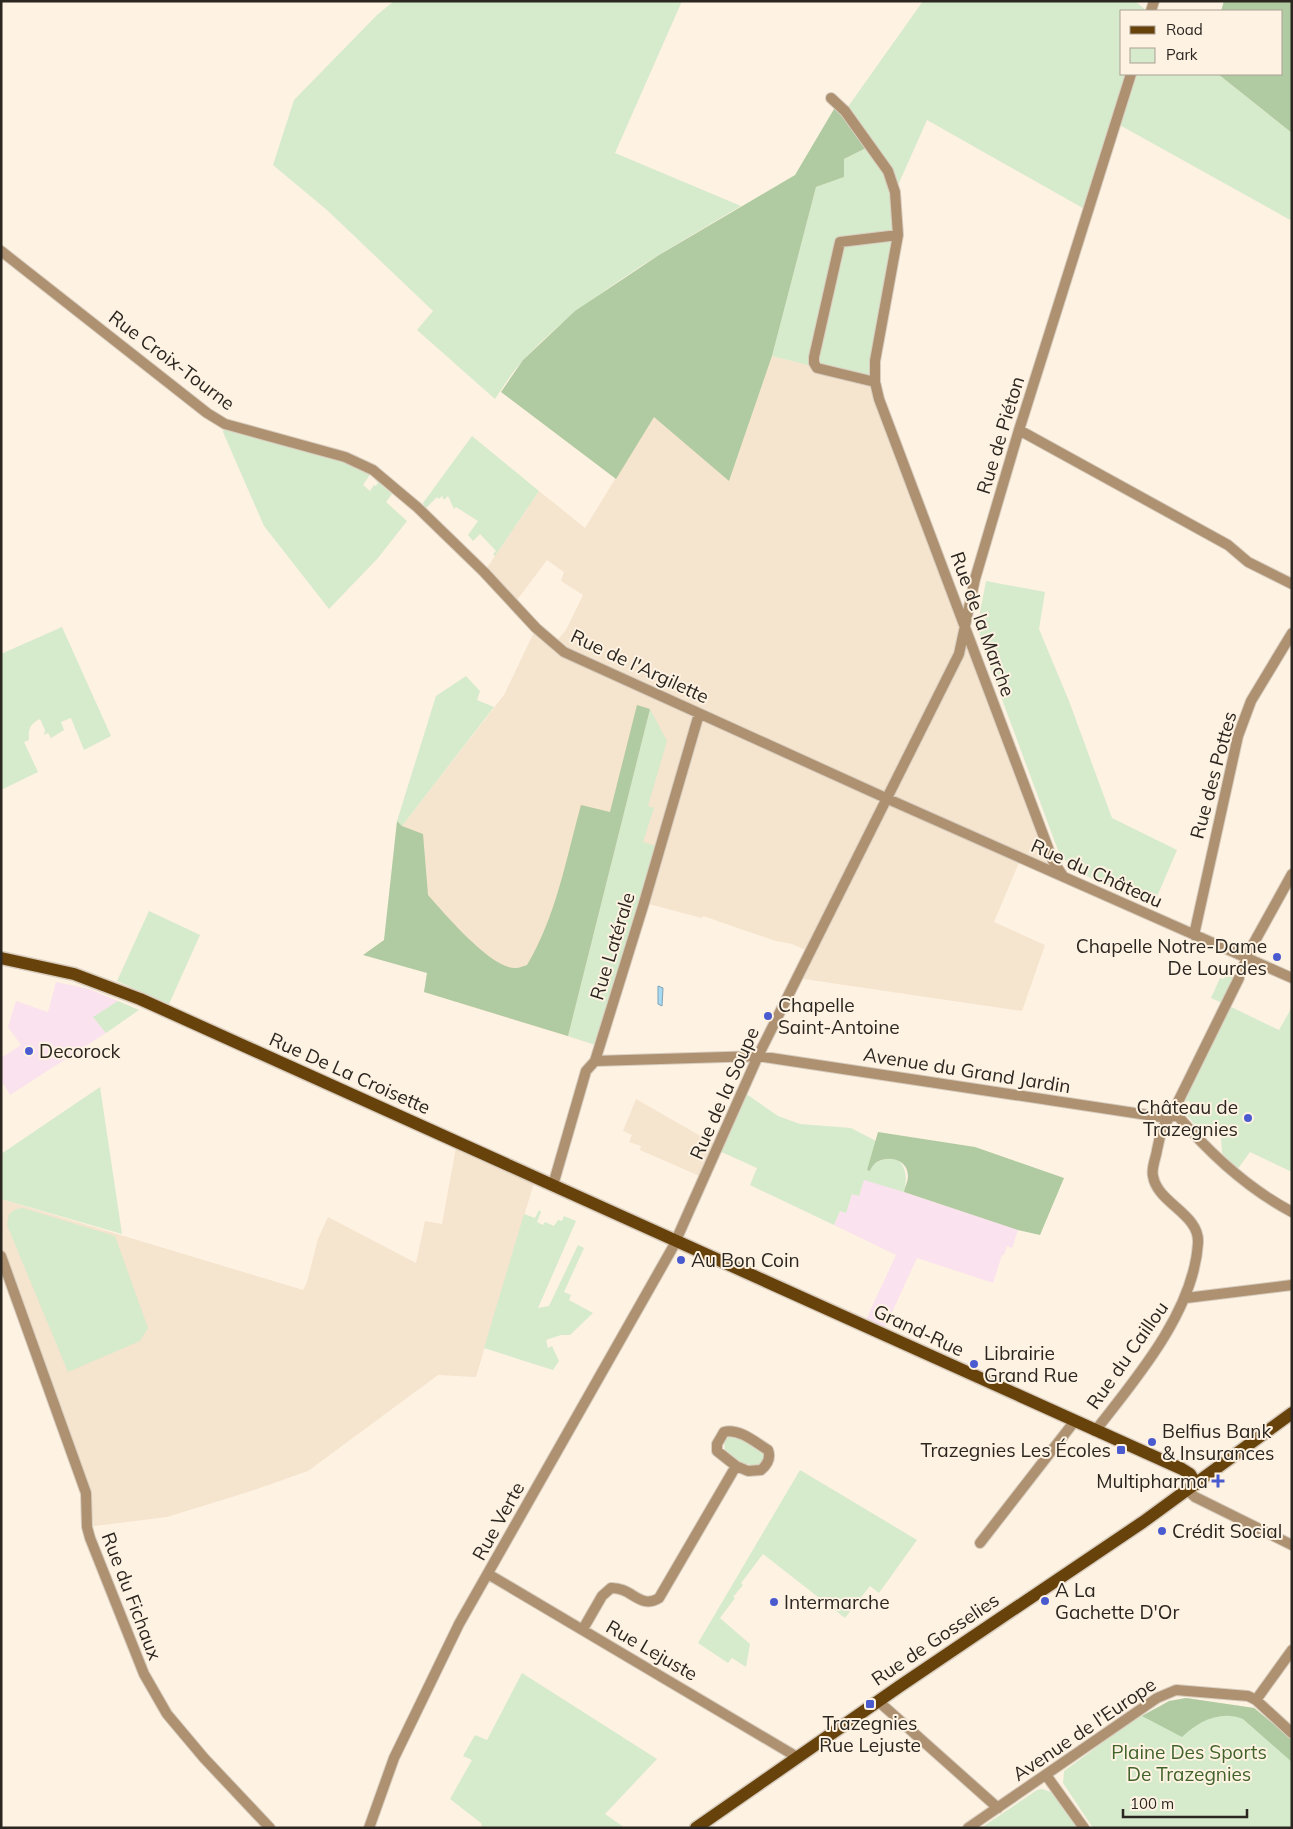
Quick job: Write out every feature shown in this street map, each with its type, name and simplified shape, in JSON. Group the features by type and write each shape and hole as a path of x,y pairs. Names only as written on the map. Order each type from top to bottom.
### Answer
{"main road":[{"name":"Rue De La Croisette","path":"1,958 64,971 120,990 676,1241"},
{"name":"Grand-Rue","path":"676,1241 1074,1422 1182,1469 1190,1474 1192,1487"},
{"name":"Rue de Gosselies","path":"696,1828 878,1701 1192,1487 1292,1413"}],"street":[{"name":"Rue de Piéton","path":"888,799 959,654 966,630 975,579 1019,430 1131,75"},
{"name":"Rue de la Marche","path":"831,98 845,111 888,171 895,192 898,235 875,361 875,382 879,399 1053,861 1064,877"},
{"path":"875,382 817,368 814,363 814,357 840,242 898,235"},
{"name":"Rue Croix-Tourne","path":"1,251 213,417 225,424 345,457 373,470 416,507"},
{"path":"1019,430 1228,545 1248,562 1292,584"},
{"name":"Rue de l'Argilette","path":"416,507 559,648 699,714 888,799"},
{"name":"Rue des Pottes","path":"1194,935 1240,730 1252,701 1292,633"},
{"name":"Rue Latérale","path":"553,1185 586,1070 595,1061 644,903 699,714"},
{"name":"Rue du Château","path":"888,799 1292,978"},
{"name":"Rue de la Soupe","path":"676,1241 758,1056 888,799"},
{"path":"1292,874 1246,957 1241,974 1171,1116 1178,1116 1195,1137 1242,1181 1292,1212"},
{"name":"Avenue du Grand Jardin","path":"595,1061 758,1056 1161,1118 1171,1116"},
{"name":"Rue du Caillou","path":"1096,1431 1162,1340 1186,1298 1198,1236 1194,1227 1156,1187 1152,1174 1163,1124 1171,1116"},
{"name":"Rue Verte","path":"369,1828 394,1758 459,1624 676,1241"},
{"name":"Rue du Fichaux","path":"1,1256 83,1484 90,1538 144,1674 168,1714 204,1758 270,1828"},
{"path":"1186,1298 1292,1285"},
{"path":"980,1543 1074,1422"},
{"path":"730,1430 736,1431 768,1450 769,1454 769,1460 761,1470 748,1471 736,1466 717,1451 717,1444 724,1432 730,1430"},
{"path":"583,1629 602,1596 611,1588 622,1587 643,1601 652,1602 659,1598 736,1466"},
{"path":"1192,1487 1195,1497 1292,1545"},
{"name":"Rue Lejuste","path":"488,1574 797,1757"},
{"path":"1292,1650 1256,1700 1292,1733"},
{"name":"Avenue de l'Europe","path":"968,1828 1157,1698 1176,1690 1248,1696 1256,1700"},
{"path":"878,1701 998,1808"},
{"path":"1046,1775 1084,1828"}],"shaded area":[{"path":"772,356 875,382 1064,877 1021,858 994,922 1045,945 1022,1011 797,978 810,952 792,944 776,941 703,916 702,918 645,903 599,1046 424,992 427,973 402,826 504,695 536,628 554,644 566,630 583,595 561,581 564,572 547,560 514,604 484,572 539,491 585,528 654,416 729,481"},
{"path":"56,982 89,989 118,1001 94,1017 106,1033 10,1095 1,1080 1,1058 21,1045 8,1027 16,1001 48,1012"},
{"path":"636,1099 718,1146 704,1178 640,1150 641,1146 629,1142 632,1135 623,1131"},
{"path":"457,1142 536,1176 476,1377 438,1375 308,1471 167,1517 87,1527 86,1493 1,1256 1,1199 303,1290 307,1282 318,1239 328,1217 416,1263 425,1221 442,1224"},
{"path":"864,1179 1018,1230 1012,1248 1007,1246 1004,1255 1002,1255 993,1283 917,1258 882,1334 863,1326 896,1255 834,1225 840,1211 846,1213 852,1194 859,1196"}],"green space":[{"path":"394,1 682,1 615,153 741,206 627,275 573,314 524,359 495,399 417,330 433,311 327,210 273,165 294,100 377,15"},
{"path":"923,1 1135,1 1146,10 1120,10 1120,75 1219,75 1292,133 1292,221 1116,123 1088,211 927,120 895,192 897,217 875,382 772,356 816,187 844,177 844,159 870,146 845,111"},
{"path":"1224,1 1292,1 1292,133 1219,75 1283,75 1283,10 1221,10"},
{"path":"837,104 870,146 844,159 844,177 816,187 772,356 729,481 654,417 616,479 501,392 523,360 575,311 659,255 795,175"},
{"path":"225,424 373,470 363,485 370,491 378,483 373,477 392,494 386,502 407,521 378,558 329,609 264,526 223,432"},
{"path":"472,436 539,491 495,556 493,554 496,551 480,534 473,541 468,535 478,521 456,507 454,509 448,496 444,500 442,496 439,499 437,497 425,509 423,503"},
{"path":"986,581 1045,592 1039,629 1069,701 1112,818 1177,850 1153,906 1080,873 1072,868 1059,853 981,643 978,623"},
{"path":"62,627 111,736 84,750 71,718 61,722 64,730 51,738 48,733 44,735 45,730 40,719 32,725 29,730 29,740 24,742 38,772 1,790 1,654"},
{"path":"466,676 480,691 477,700 494,707 402,826 397,821 436,696"},
{"path":"637,705 650,709 568,1036 424,992 427,973 363,955 384,940 397,821 402,826 423,834 428,895 445,914 469,939 494,960 506,966 516,968 527,965 537,947 553,908 581,805 610,812"},
{"path":"650,709 667,741 648,806 654,808 643,842 660,847 599,1046 568,1036"},
{"path":"149,911 200,935 169,1004 117,981"},
{"path":"1227,971 1235,975 1222,1003 1211,998 1220,978 1224,979"},
{"path":"118,1001 139,1010 106,1033 93,1017"},
{"path":"1229,1006 1279,1030 1292,1007 1292,1172 1250,1152 1237,1170 1222,1153 1221,1136 1202,1124 1198,1129 1184,1111 1191,1106 1189,1101 1181,1102"},
{"path":"100,1087 122,1234 1,1199 1,1154"},
{"path":"742,1091 778,1116 800,1124 851,1128 876,1141 867,1171 884,1159 891,1158 897,1160 905,1172 904,1192 864,1180 859,1196 852,1194 846,1213 840,1211 834,1225 750,1185 757,1168 717,1150"},
{"path":"878,1132 975,1147 1064,1178 1040,1235 1018,1230 904,1192 908,1178 907,1169 898,1160 885,1159 878,1161 870,1171 867,1170"},
{"path":"23,1208 115,1236 148,1328 140,1341 68,1372 7,1225 9,1214 16,1209"},
{"path":"539,1210 541,1212 537,1222 543,1225 545,1222 554,1226 558,1220 562,1221 564,1216 576,1221 538,1308 549,1306 578,1245 584,1248 564,1292 571,1295 569,1300 593,1313 570,1335 561,1335 546,1340 548,1348 552,1346 559,1361 553,1370 484,1348 524,1214 535,1218"},
{"path":"730,1436 739,1437 765,1453 765,1459 757,1466 740,1463 725,1451 724,1441"},
{"path":"800,1470 917,1540 879,1593 870,1586 845,1618 763,1554 741,1583 743,1585 720,1618 750,1644 746,1667 732,1658 728,1663 698,1643"},
{"path":"522,1673 657,1759 605,1814 625,1828 482,1828 481,1823 450,1799 472,1760 463,1756 475,1735 487,1740"},
{"name":"Plaine Des Sports De Trazegnies","path":"1186,1698 1254,1708 1292,1739 1292,1828 1093,1828 1063,1783 1064,1771 1139,1718 1170,1702"},
{"path":"1186,1698 1254,1708 1292,1739 1292,1762 1243,1719 1226,1716 1210,1719 1195,1726 1182,1737 1142,1716 1169,1701"},
{"path":"1042,1789 1051,1792 1077,1828 981,1828 1037,1790"}],"water":[{"path":"658,986 663,988 662,1006 658,1004"}],"place":[{"name":"Chapelle Notre-Dame De Lourdes","path":"1277,957"},
{"name":"Chapelle Saint-Antoine","path":"768,1016"},
{"name":"Decorock","path":"29,1051"},
{"name":"Château de Trazegnies","path":"1248,1118"},
{"name":"Au Bon Coin","path":"681,1260"},
{"name":"Librairie Grand Rue","path":"974,1364"},
{"name":"Belfius Bank & Insurances","path":"1152,1442"},
{"name":"Trazegnies Les Écoles","path":"1121,1450"},
{"name":"Multipharma","path":"1218,1481"},
{"name":"Crédit Social","path":"1162,1531"},
{"name":"A La Gachette D'Or","path":"1045,1601"},
{"name":"Intermarche","path":"774,1602"},
{"name":"Trazegnies Rue Lejuste","path":"870,1704"}]}
